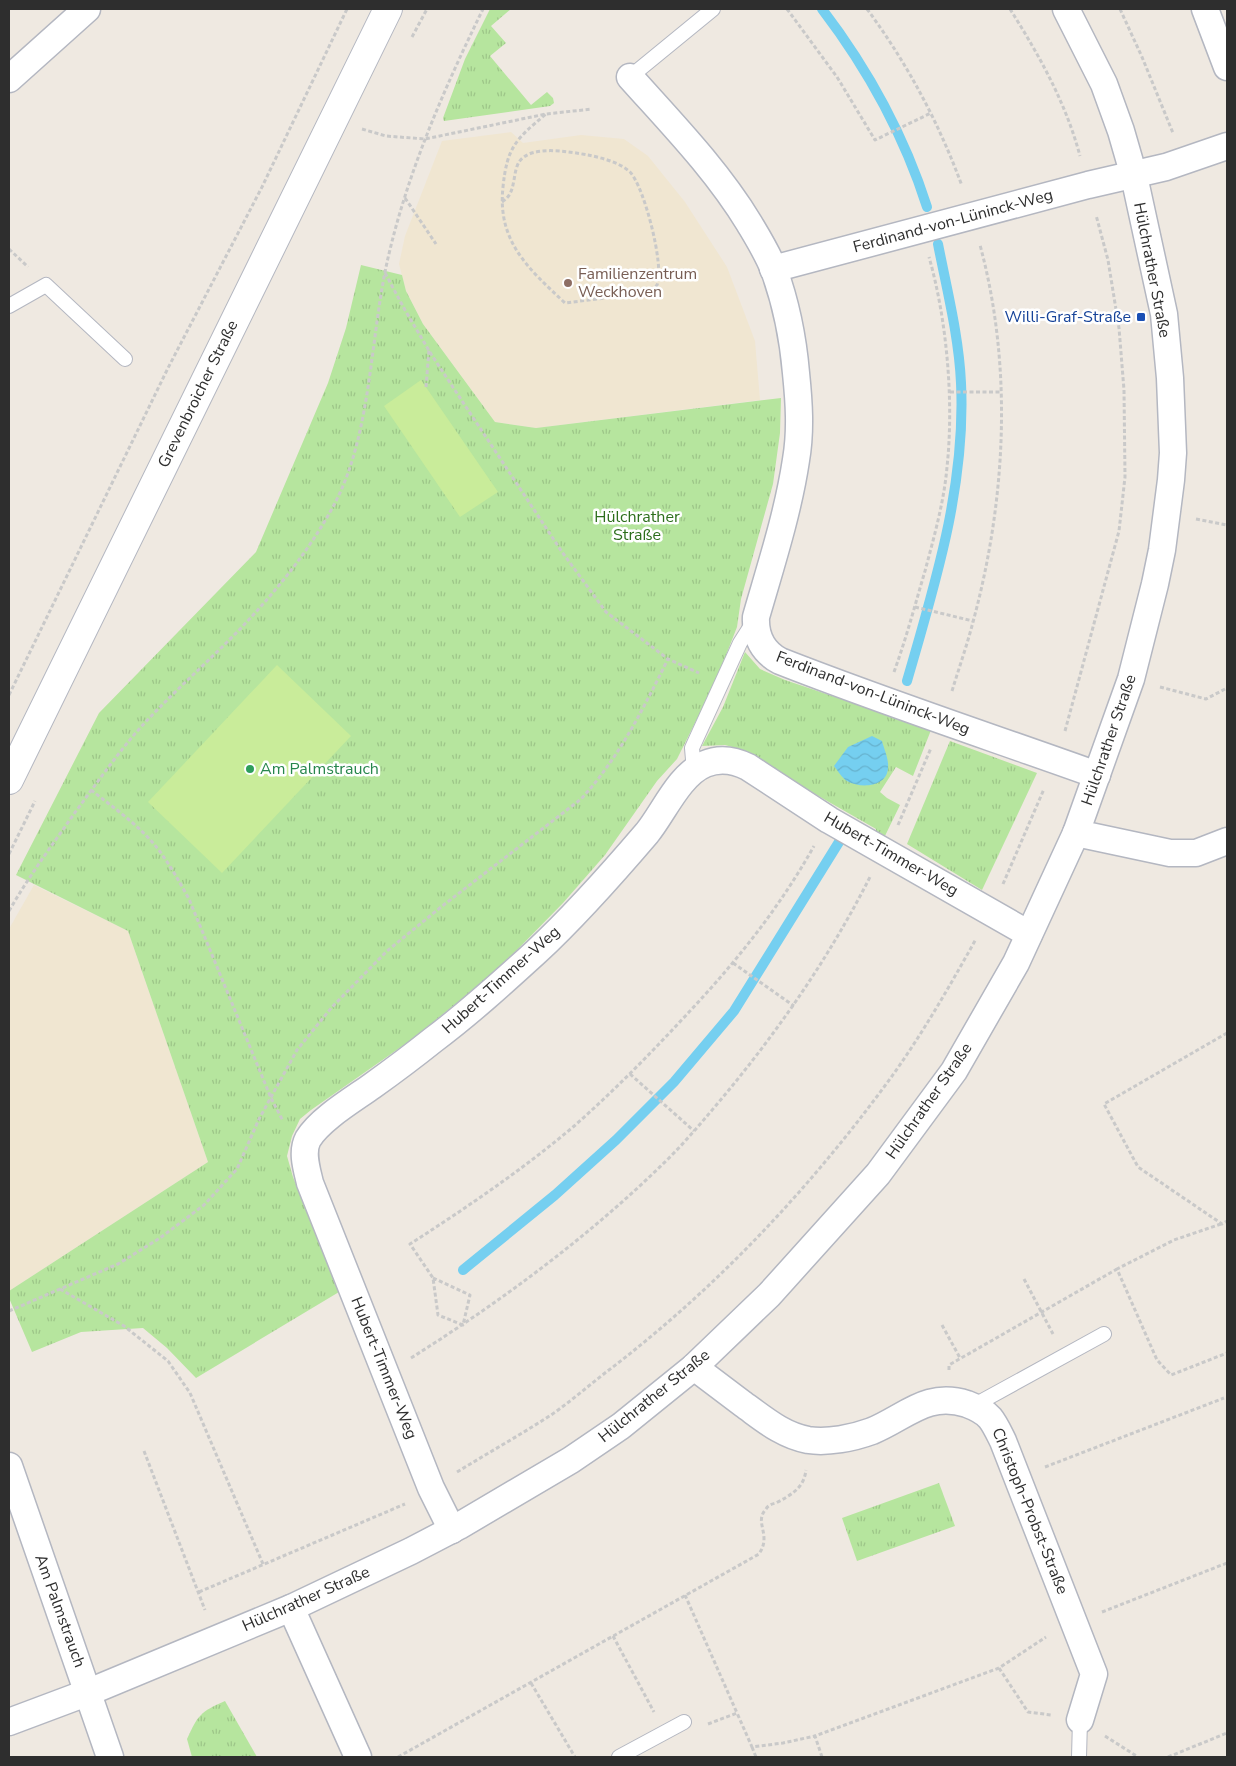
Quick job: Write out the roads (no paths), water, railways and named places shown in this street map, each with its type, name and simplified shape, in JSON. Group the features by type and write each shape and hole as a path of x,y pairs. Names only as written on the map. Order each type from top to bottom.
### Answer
{"main road":[{"name":"Grevenbroicher Straße","path":"9,780 388,9"}],"street":[{"path":"9,79 87,9"},
{"name":"Hülchrather Straße","path":"9,1722 89,1692 291,1608 411,1551 452,1530 571,1460 621,1426 694,1367 769,1295 878,1174 954,1071 1016,963 1076,833 1131,679 1162,550 1171,480 1170,378 1164,314 1134,176 1121,131 1104,84 1066,9"},
{"path":"1205,9 1227,67"},
{"name":"Ferdinand-von-Lüninck-Weg","path":"630,77 705,161 737,204 757,236 773,269 785,307 793,346 800,410 799,436 786,507 756,617 758,637 765,650 775,659 884,701 1097,775"},
{"name":"Ferdinand-von-Lüninck-Weg","path":"773,269 1088,185 1134,176 1184,162 1227,146"},
{"name":"Hubert-Timmer-Weg","path":"452,1530 431,1488 314,1195 307,1170 305,1148 312,1135 334,1113 434,1040 488,996 538,949 601,886 649,830 677,790 694,771 705,764 727,760 739,762 829,820 1029,934"},
{"path":"1076,833 1170,853 1196,853 1227,841"},
{"path":"694,1367 777,1429 811,1440 842,1439 857,1436 926,1403 962,1403"},
{"name":"Christoph-Probst-Straße","path":"962,1403 984,1412 991,1419 1003,1440 1075,1622 1094,1674 1080,1720"},
{"name":"Am Palmstrauch","path":"9,1466 110,1757"},
{"path":"291,1608 358,1757"}],"lane":[{"path":"630,77 713,9"},
{"path":"9,306 46,285 125,359"},
{"path":"694,771 692,748 740,643 756,617"},
{"path":"962,1403 1065,1356 1104,1334"},
{"path":"1079,1757 1080,1720"},
{"path":"619,1757 684,1722"}],"water":[{"path":"872,736 882,741 888,761 887,774 878,783 872,785 853,784 847,781 834,766 848,747"}],"waterway":[{"path":"822,9 854,55 883,103 896,128 927,207"},
{"path":"907,681 938,571 959,459 961,421 960,366 938,244"},
{"path":"463,1270 555,1195 616,1140 674,1082 734,1011 839,842"}],"place":[{"name":"Familienzentrum Weckhoven","path":"568,283"},
{"name":"Willi-Graf-Straße","path":"1141,317"},
{"name":"Am Palmstrauch","path":"250,769"}]}
